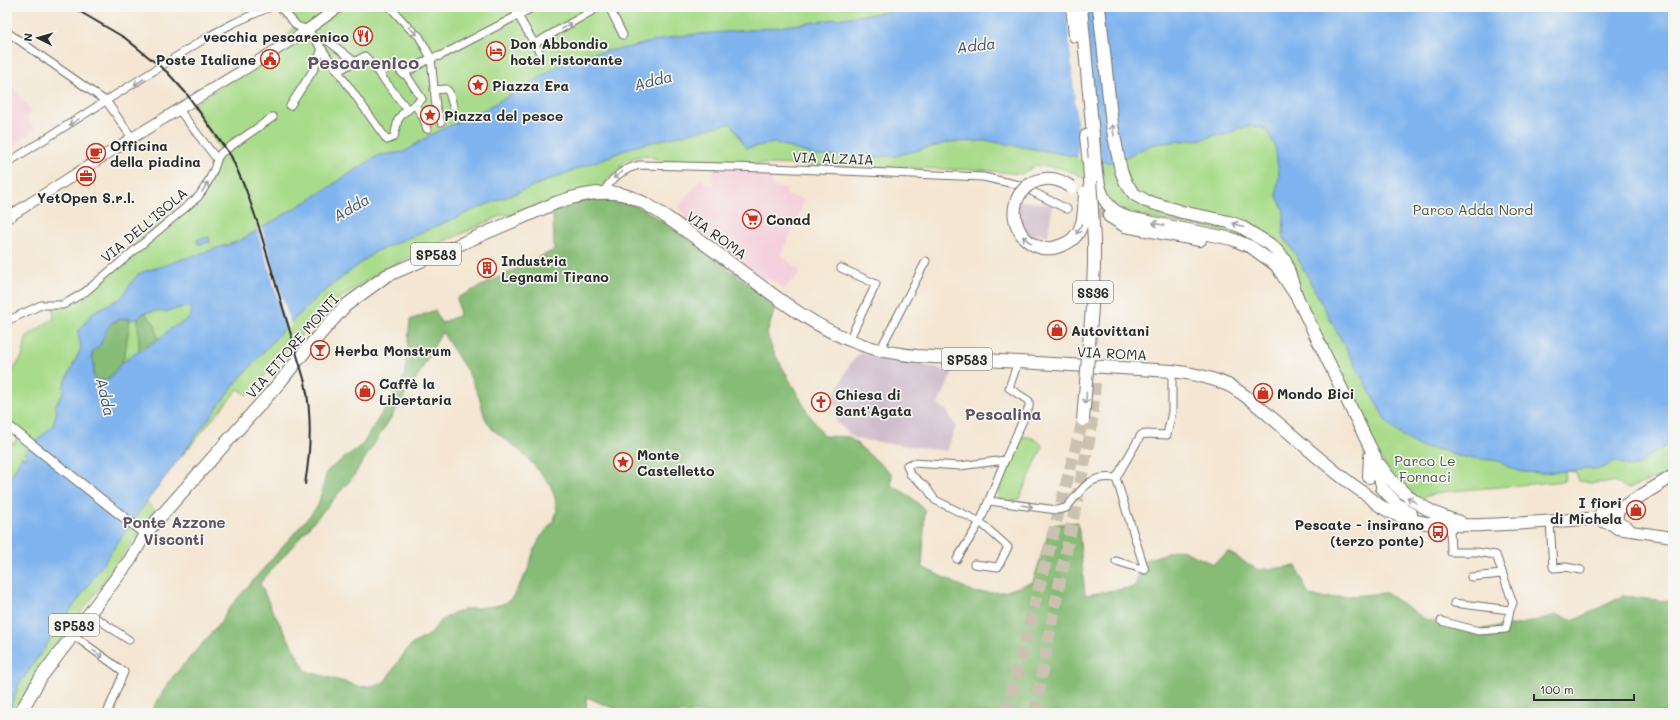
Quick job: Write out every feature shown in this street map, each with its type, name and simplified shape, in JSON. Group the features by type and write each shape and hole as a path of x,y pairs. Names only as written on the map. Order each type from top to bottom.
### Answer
{"main road":[{"path":"7,218 132,138 310,34 339,7"},
{"name":"SS36","path":"1072,7 1089,164 1094,233 1092,308 1083,420"},
{"name":"SS36","path":"1081,7 1102,250 1095,383"},
{"path":"1093,136 1098,183 1102,196 1114,210 1123,216 1131,218 1232,239 1258,251 1276,265 1293,297 1366,437 1374,457 1381,486 1377,496 1366,495 1361,486 1367,478 1370,455 1331,382 1293,297 1285,260 1272,245 1249,230 1229,222 1182,212 1143,200 1134,194 1126,183 1121,173 1112,125 1099,7"},
{"path":"1075,190 1059,181 1046,179 1034,182 1023,190 1016,203 1014,214 1018,229 1027,240 1040,247 1051,248 1066,244 1076,236 1082,222 1089,164"},
{"name":"VIA ROMA","path":"556,204 580,195 603,193 629,197 652,207 800,313 849,340 880,350 921,356 1172,372 1206,377 1222,382 1238,391 1308,448 1341,478 1375,503 1397,515 1423,522 1450,526 1473,525"},
{"name":"VIA ETTORE MONTI","path":"142,538 345,306 386,276 556,204"},
{"path":"1109,216 1126,226 1221,244 1245,252 1261,262 1272,272 1293,297"},
{"path":"1374,457 1393,484 1408,497 1429,511 1452,520 1473,525"},
{"path":"1341,478 1356,481 1367,478 1376,478 1398,505 1410,513 1448,523 1473,525 1550,522 1611,517 1673,476"},
{"path":"1611,517 1634,531 1673,538"},
{"name":"SP583","path":"20,713 38,681 130,560 142,538"},
{"name":"SP583","path":"15,713 40,670 126,556 142,538"}],"street":[{"path":"7,163 107,102 209,36 270,7"},
{"path":"280,7 297,26 310,34 328,41 354,61"},
{"path":"390,7 410,29 419,36 431,58 437,111 441,122"},
{"path":"513,7 540,53"},
{"path":"405,73 431,58 440,56 534,7"},
{"path":"534,44 599,7"},
{"path":"608,7 623,35"},
{"path":"7,32 107,102 132,138"},
{"path":"310,34 387,140 394,137 398,120 402,114 422,99 405,73 403,74 394,64 379,74"},
{"path":"290,106 314,69 322,49"},
{"path":"338,71 365,56 408,110"},
{"path":"434,90 446,89 449,92 453,106"},
{"path":"415,105 423,117 427,129"},
{"path":"179,110 216,158 221,152 233,146 273,117"},
{"path":"423,117 437,111"},
{"name":"VIA DELL'ISOLA","path":"7,321 41,305 63,305 85,292 198,197 205,188 215,167 216,158"},
{"name":"VIA ALZAIA","path":"603,193 610,181 619,174 640,165 771,168 983,177 1019,185 1067,209"},
{"path":"880,350 926,261"},
{"path":"841,268 876,284 849,340"},
{"path":"957,559 980,522 1005,460 1029,408 1029,401 1009,388 1018,362"},
{"path":"1116,561 1145,570 1116,478 1141,435 1167,435 1172,412 1172,372"},
{"path":"8,427 32,444 135,526 142,538"},
{"path":"974,564 998,567 1008,547 980,522 935,500 926,487 910,474 907,466 913,463 960,466 1005,460"},
{"path":"989,501 1057,510 1066,508 1084,485 1095,479 1106,476 1116,478"},
{"path":"1550,522 1553,567 1566,567 1581,570"},
{"path":"1441,621 1479,631 1506,629 1510,610 1513,604 1496,555 1477,552 1451,552 1450,526"},
{"path":"1471,577 1502,574"},
{"path":"1454,603 1510,610"},
{"path":"89,613 129,640"},
{"path":"73,635 124,672 108,713"}],"shaded area":[{"path":"7,79 32,112 27,117 35,129 7,151"},
{"path":"714,170 772,170 772,187 785,188 786,195 804,199 797,222 780,254 801,272 784,289 773,280 762,278 701,234 698,225 689,223 683,217 684,213 679,208 682,201 702,178 706,185 713,185 715,182 713,182"},
{"path":"1012,200 1049,204 1052,207 1048,236 1038,234 1029,244"},
{"path":"861,352 953,372 938,405 946,410 956,426 947,451 855,439 836,421 837,409 832,400 850,364"}],"green space":[{"name":"Parco Adda Nord","path":"279,7 514,7 519,13 530,7 1673,7 1673,472 1629,488 1612,482 1591,483 1579,481 1576,472 1566,471 1564,481 1442,492 1417,499 1399,486 1375,450 1280,273 1237,237 1206,227 1156,220 1126,212 1113,204 1100,187 1075,173 1061,168 1036,165 1022,174 981,170 662,161 646,155 628,159 619,167 626,167 611,175 602,187 510,216 505,214 384,269 329,305 247,395 238,389 145,500 156,511 57,645 17,713 7,713 7,442 14,444 19,432 7,425 7,380 23,355 26,337 54,318 53,305 98,278 152,228 210,186 220,149 193,105 284,44 296,22"},
{"path":"596,199 619,200 645,210 691,241 776,305 767,333 772,349 808,413 824,436 849,437 892,474 891,485 910,496 925,510 922,567 976,593 1004,592 1033,582 1051,525 1078,522 1085,595 1135,587 1143,561 1179,549 1213,564 1228,552 1258,570 1296,566 1309,596 1326,598 1386,593 1425,619 1475,630 1522,624 1557,615 1575,620 1623,596 1673,602 1673,713 625,713 586,697 587,713 150,713 171,679 216,628 231,606 318,506 327,471 363,444 405,375 410,320 435,310 441,323 460,315 457,298 554,250 553,211 575,203","holes":["442,332 469,374 479,397 485,418 492,429 518,449 533,464 550,484 555,498 557,510 554,520 540,538 527,572 513,596 506,603 495,606 467,609 452,614 439,622 432,633 411,645 385,681 379,685 362,687 306,671 270,606 260,583 353,477 420,372"]},
{"path":"143,313 146,314 155,324 158,340 139,352 138,319"},
{"path":"124,318 130,320 126,348 122,362 111,376 104,380 96,380 93,376 94,366 91,358 93,351 101,344 107,327 111,323"},
{"path":"1021,435 1023,437 1034,439 1043,446 1019,499 1012,501 997,499 1007,466"}],"water":[{"name":"Parco Adda Nord","path":"922,7 1673,7 1673,443 1653,453 1639,465 1631,467 1614,461 1603,468 1543,473 1522,472 1506,466 1499,461 1457,456 1441,450 1420,447 1399,434 1386,421 1296,255 1283,236 1284,211 1277,196 1279,175 1275,147 1266,130 1260,127 1251,126 1238,129 1225,135 1215,135 1203,139 1153,144 1113,163 989,141 950,142 896,156 816,156 775,143 746,148 731,123 633,147 498,200 375,252 322,293 284,329 235,384 139,512 18,686 9,713 7,713 7,484 22,456 26,459 28,457 24,453 53,425 57,410 55,406 65,390 63,387 81,348 78,332 93,312 118,300 140,273 239,241 307,201 379,155 404,152 430,135 485,109 525,87 574,56 626,48 677,36 771,28","holes":["185,307 191,308 190,316 184,322 172,328 159,339 124,361 108,379 96,380 93,376 94,364 92,355 100,345 111,324 117,320 138,319 143,313 155,311 164,312"]},
{"path":"209,237 210,242 198,244 197,239"}],"pier":[{"path":"1066,7 1085,7 1094,122 1101,163 1078,159 1078,130"},
{"path":"261,226 291,326 287,329 257,229"}],"tunnel":[{"path":"1085,198 1109,216"},
{"path":"1035,713 1047,645 1091,431 1095,383"},
{"path":"1006,713 1083,420"}],"railway":[{"path":"72,7 125,38 167,72 186,93 231,156 246,190 258,224 305,382 310,420 309,458 305,484"}],"place":[{"name":"vecchia pescarenico","path":"363,36"},
{"name":"Don Abbondio hotel ristorante","path":"496,51"},
{"name":"Poste Italiane","path":"270,59"},
{"name":"Piazza Era","path":"478,85"},
{"name":"Piazza del pesce","path":"430,115"},
{"name":"Officina della piadina","path":"96,153"},
{"name":"YetOpen S.r.l.","path":"86,176"},
{"name":"Conad","path":"752,219"},
{"name":"Industria Legnami Tirano","path":"487,268"},
{"name":"Autovittani","path":"1057,330"},
{"name":"Herba Monstrum","path":"320,350"},
{"name":"Caffè la Libertaria","path":"365,391"},
{"name":"Mondo Bici","path":"1263,393"},
{"name":"Chiesa di Sant'Agata","path":"821,402"},
{"name":"Monte Castelletto","path":"623,462"},
{"name":"I fiori di Michela","path":"1636,510"},
{"name":"Pescate - insirano (terzo ponte)","path":"1438,532"}],"district":[{"name":"Pescarenico","path":"363,62"},
{"name":"Pescalina","path":"1003,413"},
{"name":"Ponte Azzone Visconti","path":"174,530"}],"water label":[{"name":"Adda","path":"976,45"},
{"name":"Adda","path":"653,80"},
{"name":"Adda","path":"351,207"},
{"name":"Adda","path":"106,397"}],"park label":[{"name":"Parco Le Fornaci","path":"1425,468"}]}
